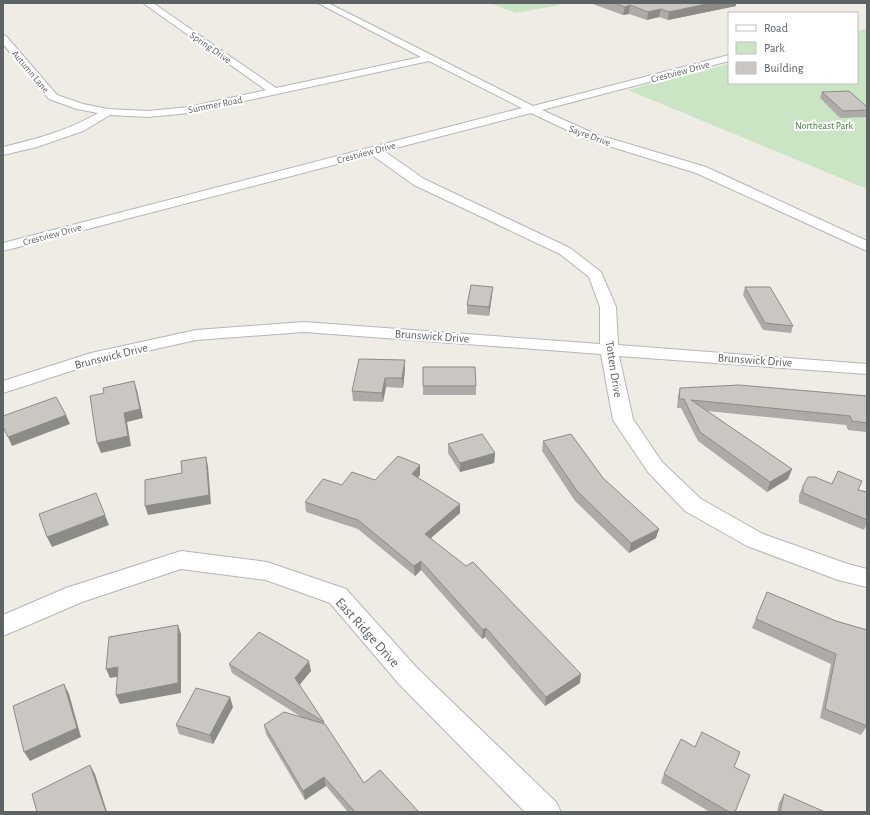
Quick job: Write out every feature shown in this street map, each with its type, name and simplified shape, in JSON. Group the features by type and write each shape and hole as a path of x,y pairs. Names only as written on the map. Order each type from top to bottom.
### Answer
{"street":[{"name":"Spring Drive","path":"147,3 275,92"},
{"name":"Sayre Drive","path":"322,3 590,137 673,160 701,170 867,248"},
{"name":"Autumn Lane","path":"3,38 53,97 81,106 108,112"},
{"name":"Summer Road","path":"108,112 148,114 189,110 430,58"},
{"name":"Crestview Drive","path":"3,247 728,58"},
{"path":"3,151 33,144 78,129 108,112"},
{"name":"Totten Drive","path":"374,150 419,182 565,251 596,275 608,307 609,349 623,420 655,467 694,505 755,540 846,573 867,578"},
{"name":"Brunswick Drive","path":"3,387 97,357 196,335 304,327 867,369"},
{"name":"East Ridge Drive","path":"3,626 74,595 181,560 267,571 338,596 408,676 546,812"}],"green space":[{"path":"490,3 555,3 560,5 516,13"},
{"name":"Northeast Park","path":"867,29 867,189 628,90 728,64 728,84 858,84 858,31"}],"building":[{"path":"614,3 711,3 669,12 661,9 648,12 630,5 625,7"},
{"path":"849,91 867,107 867,110 843,111 822,92"},
{"path":"471,285 493,287 489,307 467,305"},
{"path":"745,287 770,287 793,326 765,323"},
{"path":"359,359 405,360 402,378 385,378 382,393 352,391"},
{"path":"423,367 475,367 476,386 423,386"},
{"path":"134,381 140,409 124,413 128,436 97,443 90,396 104,393 103,388"},
{"path":"739,385 867,396 867,423 852,421 850,416 691,400 792,469 770,482 700,432 684,399 679,399 680,388"},
{"path":"56,397 66,415 8,437 3,427 3,416"},
{"path":"482,434 495,453 460,463 448,444"},
{"path":"571,434 603,478 659,529 631,543 577,491 543,441"},
{"path":"398,456 420,465 412,474 460,504 425,534 466,566 473,562 581,674 546,697 486,628 483,630 421,561 414,566 358,520 305,502 323,479 342,485 352,472 375,480"},
{"path":"206,457 209,495 145,506 145,480 182,473 181,461"},
{"path":"838,471 862,481 858,490 867,492 867,520 803,493 803,486 808,477 815,477 832,484"},
{"path":"96,493 105,515 47,537 39,514"},
{"path":"767,592 836,621 867,630 867,726 825,709 836,654 756,619"},
{"path":"178,625 178,683 116,695 118,667 106,669 109,637"},
{"path":"259,632 309,661 295,678 324,722 229,664"},
{"path":"64,684 77,728 24,752 13,706"},
{"path":"196,688 230,697 210,735 176,725"},
{"path":"284,712 325,724 364,783 380,770 419,812 355,812 324,777 303,791 264,725"},
{"path":"702,732 740,752 734,767 750,775 735,812 729,812 664,774 681,739 695,747"},
{"path":"90,765 106,812 37,812 32,794"},
{"path":"784,794 825,812 780,812"}]}
